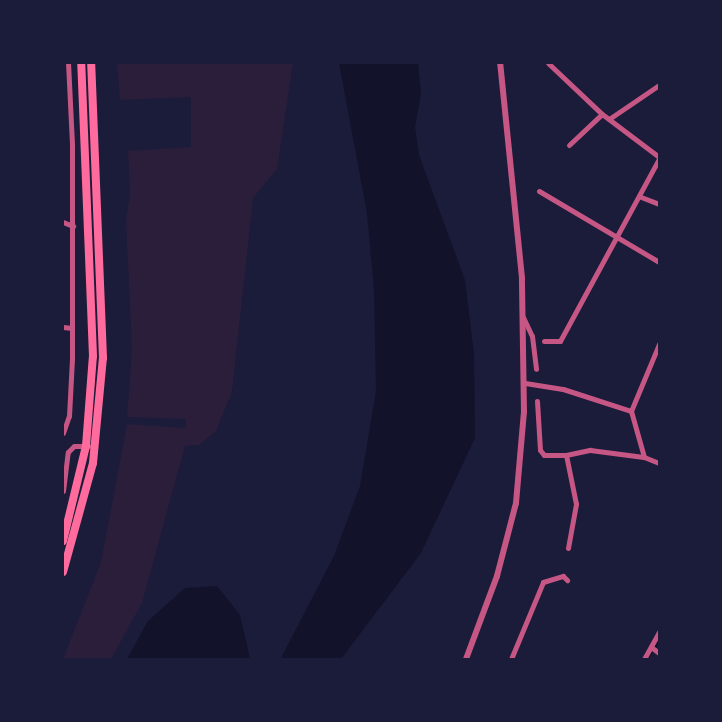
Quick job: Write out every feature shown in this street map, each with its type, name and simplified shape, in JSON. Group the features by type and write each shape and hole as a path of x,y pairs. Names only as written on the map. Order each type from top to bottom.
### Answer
{"main road":[{"path":"63,541 86,446 93,345 81,63"},
{"path":"63,572 86,497 95,447 103,358 91,63"}],"street":[{"path":"63,433 69,416 72,328 73,226 68,63"},
{"path":"466,659 497,576 516,503 525,383 515,189 500,63"},
{"path":"544,341 560,341 620,236 659,158 602,114 548,63"},
{"path":"609,119 659,85"},
{"path":"63,96 70,99"},
{"path":"569,145 602,114"},
{"path":"539,191 596,226 620,236 659,262"},
{"path":"641,197 659,204"},
{"path":"63,222 73,226"},
{"path":"523,316 532,336 536,369"},
{"path":"63,327 72,328"},
{"path":"644,457 631,411 659,344"},
{"path":"525,383 563,389 631,411"},
{"path":"537,401 540,450 544,455 566,456 590,450 644,457 659,463"},
{"path":"535,430 537,418"},
{"path":"63,491 68,453 74,446 95,447"},
{"path":"566,456 576,504 568,548"},
{"path":"511,659 543,582 563,576 567,580"},
{"path":"644,659 659,632"},
{"path":"651,647 659,653"}],"shaded area":[{"path":"117,63 293,63 277,169 253,198 232,392 216,431 199,445 185,446 142,603 111,659 63,659 101,562 127,424 186,428 186,419 127,417 132,350 126,221 130,194 128,151 191,147 191,97 120,100"},
{"path":"339,63 418,63 421,94 415,127 419,155 465,280 474,354 475,438 421,553 341,659 274,659 281,658 334,556 360,486 376,391 374,290 367,213"},
{"path":"217,586 240,615 250,659 127,659 148,621 185,588"}],"waterway":[{"path":"656,647 659,642"},
{"path":"647,659 653,651"}]}
